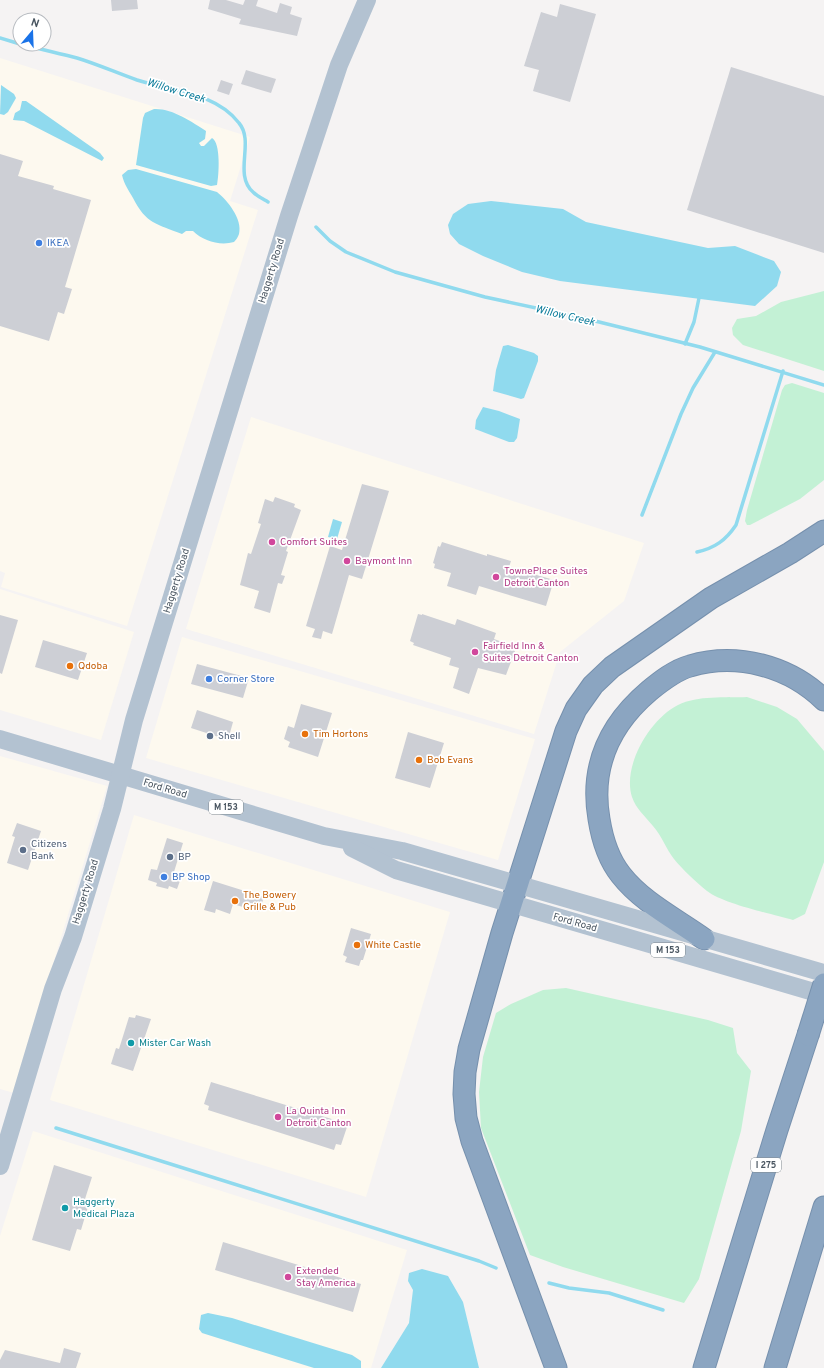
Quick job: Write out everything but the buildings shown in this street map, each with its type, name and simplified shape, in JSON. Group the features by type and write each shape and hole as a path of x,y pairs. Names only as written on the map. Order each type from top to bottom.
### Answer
{"highway":[{"path":"556,1368 472,1141 466,1118 464,1094 465,1072 469,1049 566,731 576,709 593,685 612,667 711,598 790,553 824,531"},
{"path":"704,939 634,890 620,874 612,860 601,834 596,786 600,762 610,736 623,715 659,683 688,666 735,661 752,663 776,669 800,680 824,700"},
{"name":"I 275","path":"704,1368 777,1130 824,984"},
{"path":"775,1368 824,1207"}],"main road":[{"name":"Haggerty Road","path":"0,1166 53,989 73,937 121,775 134,720 294,201 339,65 367,0"},
{"name":"Ford Road","path":"0,738 331,838 402,851 824,973"},
{"name":"Ford Road","path":"331,838 396,870 824,995"}],"shaded area":[{"path":"0,58 250,137 230,201 258,210 127,626 1,587 5,573 0,571"},
{"path":"251,417 644,543 624,601 560,652 534,734 186,629"},
{"path":"0,589 134,632 101,740 0,710"},
{"path":"182,637 535,739 498,860 146,758"},
{"path":"0,756 107,786 14,1093 0,1089"},
{"path":"134,815 450,912 366,1197 50,1100"},
{"path":"33,1131 407,1250 371,1368 0,1368 0,1236"}],"green space":[{"path":"824,291 824,371 743,345 733,335 732,328 737,319 756,316 781,302"},
{"path":"792,383 824,393 824,480 800,499 750,525 747,525 745,521 747,510 782,390 785,385"},
{"path":"747,697 777,707 797,719 824,751 824,862 805,914 793,920 736,904 715,896 707,891 674,859 659,834 638,809 632,797 630,785 631,772 635,758 649,732 668,712 678,705 703,698"},
{"path":"566,988 708,1020 733,1028 737,1053 751,1071 741,1131 699,1279 684,1303 563,1267 530,1255 481,1128 479,1092 483,1057 496,1013 511,1004 543,990"}],"water":[{"path":"1,85 14,94 16,98 8,112 4,115 0,114"},
{"path":"22,101 26,101 100,153 104,158 102,161 24,121 13,120 15,113 20,110"},
{"path":"154,109 161,109 175,113 206,131 205,139 199,143 201,146 204,146 212,138 215,141 219,160 217,185 211,186 136,165 143,118 145,113"},
{"path":"136,169 217,192 233,210 239,222 239,234 234,242 212,242 202,238 193,231 186,231 182,234 153,222 138,207 122,175 128,170"},
{"path":"491,201 563,209 586,222 708,248 735,246 774,261 781,272 777,286 755,306 560,281 522,272 483,256 459,244 450,234 448,225 453,214 468,204"},
{"path":"508,345 534,353 538,356 538,361 524,398 521,399 493,391 496,370 503,346"},
{"path":"483,407 520,419 517,438 514,442 509,442 475,429 476,420"},
{"path":"333,519 342,522 337,539 328,537"},
{"path":"422,1269 448,1276 463,1302 479,1368 381,1368 409,1323 413,1290 408,1281 409,1273"},
{"path":"208,1313 232,1318 352,1355 361,1361 361,1368 314,1368 202,1333 199,1329 201,1315"}],"waterway":[{"name":"Willow Creek","path":"0,38 12,42"},
{"name":"Willow Creek","path":"52,52 77,58 150,84 192,94 218,105 239,123 243,131 245,139 244,167 247,185 268,202"},
{"name":"Willow Creek","path":"316,227 330,241 346,252 395,272 485,297 583,318 700,347 824,385"},
{"path":"685,344 694,322 699,298"},
{"path":"642,515 681,414 693,388 715,352"},
{"path":"697,552 720,543 736,525 783,371"},
{"path":"56,1128 479,1261 496,1268"},
{"path":"549,1283 569,1288 609,1293 663,1310"}],"place":[{"name":"IKEA","path":"39,243"},
{"name":"Comfort Suites","path":"272,542"},
{"name":"Baymont Inn","path":"347,561"},
{"name":"TownePlace Suites Detroit Canton","path":"496,577"},
{"name":"Fairfield Inn & Suites Detroit Canton","path":"475,652"},
{"name":"Qdoba","path":"70,666"},
{"name":"Corner Store","path":"209,679"},
{"name":"Tim Hortons","path":"305,734"},
{"name":"Shell","path":"210,736"},
{"name":"Bob Evans","path":"419,760"},
{"name":"Citizens Bank","path":"23,850"},
{"name":"BP","path":"170,857"},
{"name":"BP Shop","path":"164,877"},
{"name":"The Bowery Grille & Pub","path":"235,901"},
{"name":"White Castle","path":"357,945"},
{"name":"Mister Car Wash","path":"131,1043"},
{"name":"La Quinta Inn Detroit Canton","path":"278,1117"},
{"name":"Haggerty Medical Plaza","path":"65,1208"},
{"name":"Extended Stay America","path":"288,1277"}]}
